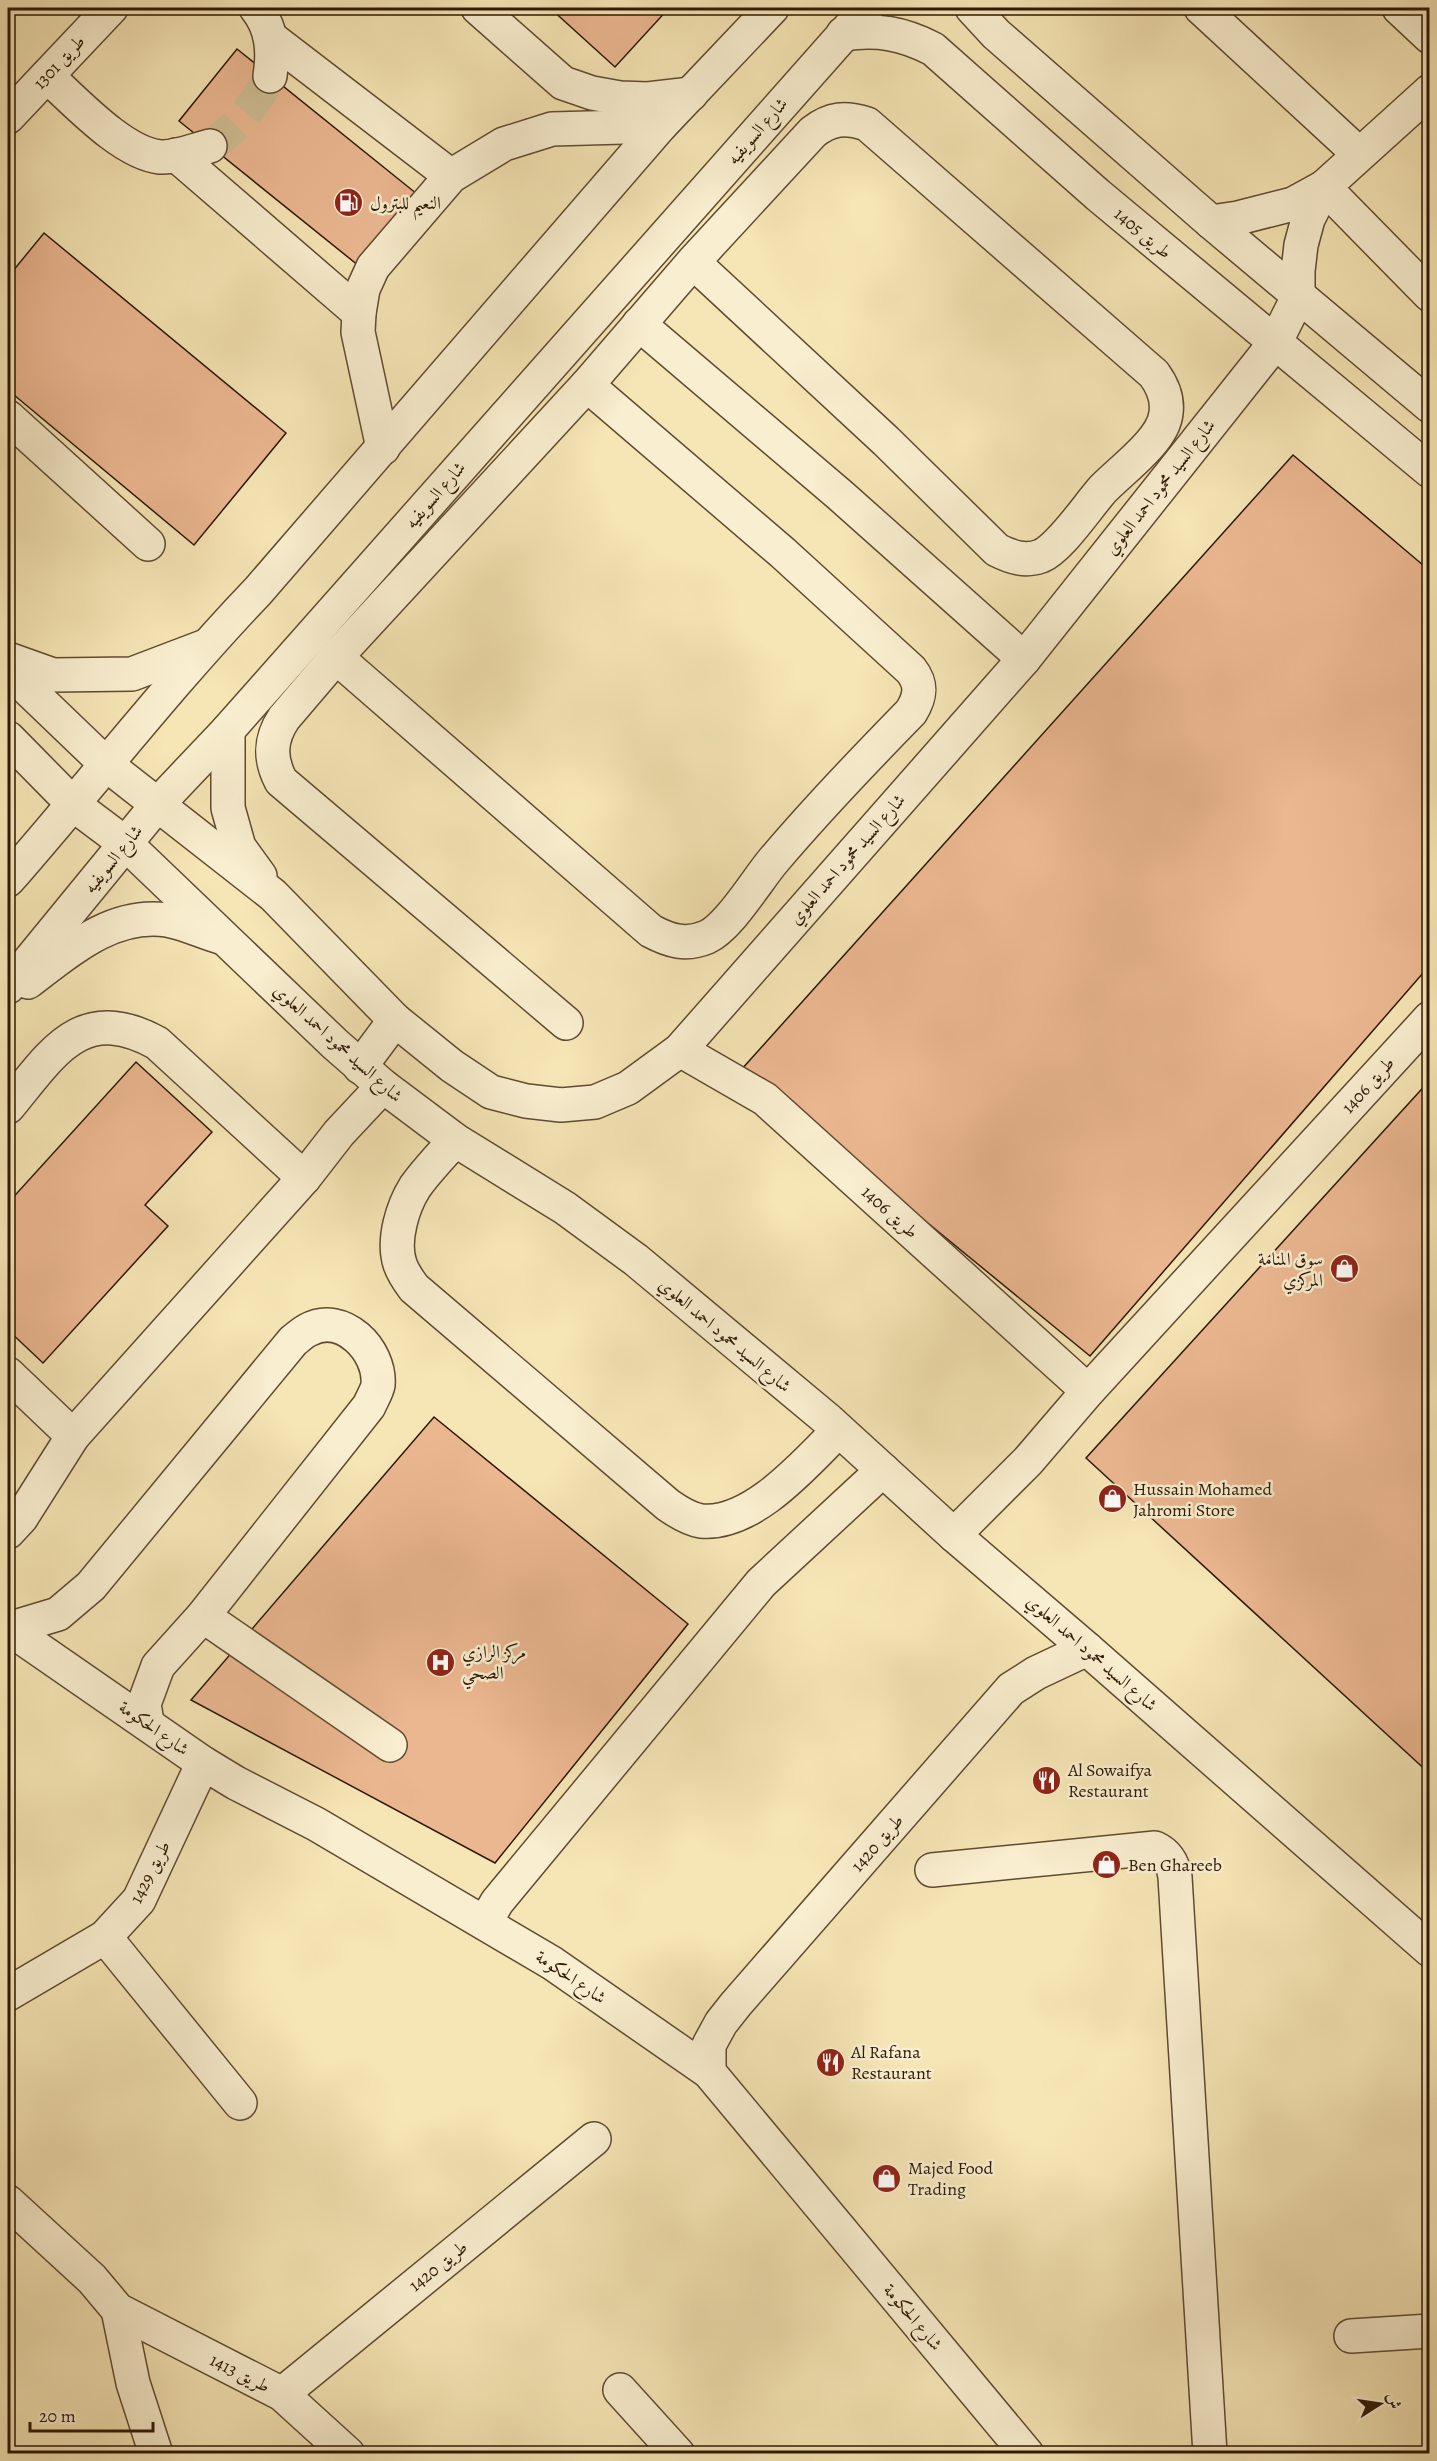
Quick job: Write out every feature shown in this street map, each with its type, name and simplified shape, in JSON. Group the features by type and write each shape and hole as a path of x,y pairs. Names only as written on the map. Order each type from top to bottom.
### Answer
{"street":[{"name":"طريق 1301","path":"8,117 111,8"},
{"path":"256,8 264,18 271,38 273,59 270,76"},
{"path":"478,8 563,83 592,93 620,98 648,99 691,94"},
{"path":"8,880 74,805 205,646 258,591 660,126 772,8"},
{"name":"شارع السويفيه","path":"8,987 157,805 228,730 867,8"},
{"path":"972,8 996,34 1210,222 1430,406"},
{"path":"1201,8 1359,154"},
{"path":"1399,8 1430,37"},
{"name":"طريق 1405","path":"843,34 866,30 889,32 912,38 933,49 1098,195 1430,471"},
{"path":"271,38 451,176"},
{"path":"47,76 117,137 137,151 160,157 210,146"},
{"path":"1210,222 1238,218 1293,204 1324,187 1430,91"},
{"path":"566,1023 281,781 274,769 272,742 277,729 336,657 587,385 693,262 813,132 825,123 839,118 853,119 867,124 1154,374 1165,398 1167,413 1161,429 1149,445 1103,489 1052,549 1040,556 1025,559 1010,557 997,550 886,441 693,262"},
{"path":"382,448 361,351 359,313 363,289 373,267 451,176 504,144 552,129 660,126"},
{"path":"176,155 359,313"},
{"path":"1324,187 1430,295"},
{"path":"1298,297 1301,245 1308,219 1324,187"},
{"name":"شارع السيد محمود احمد العلوي","path":"8,670 107,765 273,895 395,1020 452,1066 491,1092 526,1101 561,1105 595,1102 628,1088 680,1050 1024,659 1275,343 1298,297"},
{"path":"639,324 840,495 1024,659"},
{"path":"336,657 651,931 669,941 690,943 709,936 725,922 779,854 847,778 911,712 918,702 920,690 911,669 783,554 587,385"},
{"path":"8,417 148,544"},
{"path":"8,659 53,675 132,674 205,646"},
{"path":"228,730 228,808 239,847 273,895"},
{"name":"شارع السيد محمود احمد العلوي","path":"8,738 74,805 126,844 371,1076 455,1140 565,1208 636,1260 828,1420 954,1535 1430,1950"},
{"path":"8,998 75,947 105,930 137,918 168,921 228,940"},
{"name":"طريق 1406","path":"954,1535 1028,1461 1088,1391 1430,1018"},
{"path":"8,1532 21,1518 73,1436 304,1178 339,1133 371,1076 395,1020"},
{"path":"8,1107 54,1052 72,1037 93,1029 115,1027 138,1032 157,1043 304,1178"},
{"name":"طريق 1406","path":"680,1050 765,1099 1088,1391"},
{"path":"455,1140 415,1187 402,1218 398,1255 405,1275 414,1288 668,1505 680,1514 701,1521 741,1514 794,1474 838,1431"},
{"path":"8,1628 58,1614 91,1586 293,1341 309,1329 330,1326 350,1332 367,1346 377,1365 378,1386 369,1406 203,1616 158,1666 144,1704 147,1722"},
{"path":"8,1374 73,1436"},
{"path":"485,1923 496,1902 761,1583 883,1470"},
{"path":"203,1616 390,1745"},
{"name":"شارع الحكومة","path":"8,1628 147,1722 203,1763 236,1783 316,1824 552,1963 709,2072 1027,2454"},
{"name":"طريق 1420","path":"709,2072 709,2045 721,2023 1011,1689 1036,1673 1087,1649"},
{"name":"طريق 1429","path":"8,1994 105,1936 139,1900 203,1763"},
{"path":"932,1870 1155,1848 1168,1856 1172,1862 1175,1877 1210,2454"},
{"path":"105,1936 240,2103"},
{"name":"طريق 1420","path":"282,2394 594,2139"},
{"name":"طريق 1413","path":"8,2202 92,2279 118,2310 282,2394 348,2454"},
{"name":"طريق 1413","path":"118,2310 133,2383 156,2454"},
{"path":"1351,2336 1430,2331"},
{"path":"620,2390 678,2454"}],"building":[{"path":"550,8 669,8 615,67"},
{"path":"237,49 417,194 359,266 179,121"},
{"path":"44,233 286,433 194,545 8,390 8,277"},
{"path":"1293,455 1430,571 1430,965 1090,1356 741,1070"},
{"path":"136,1062 212,1132 145,1205 168,1226 43,1363 8,1330 8,1203"},
{"name":"سوق المنامة المركزي","path":"1430,1080 1430,1774 1086,1458"},
{"name":"مركز الرازي الصحي","path":"434,1417 688,1624 495,1863 191,1700"}],"tunnel":[{"path":"210,146 245,115 270,76"}],"place":[{"name":"النعيم للبترول","path":"349,203"},
{"name":"سوق المنامة المركزي","path":"1344,1269"},
{"name":"Hussain Mohamed Jahromi Store","path":"1112,1499"},
{"name":"مركز الرازي الصحي","path":"441,1662"},
{"name":"Al Sowaifya Restaurant","path":"1047,1780"},
{"name":"Ben Ghareeb","path":"1107,1865"},
{"name":"Al Rafana Restaurant","path":"830,2062"},
{"name":"Majed Food Trading","path":"887,2178"}]}
